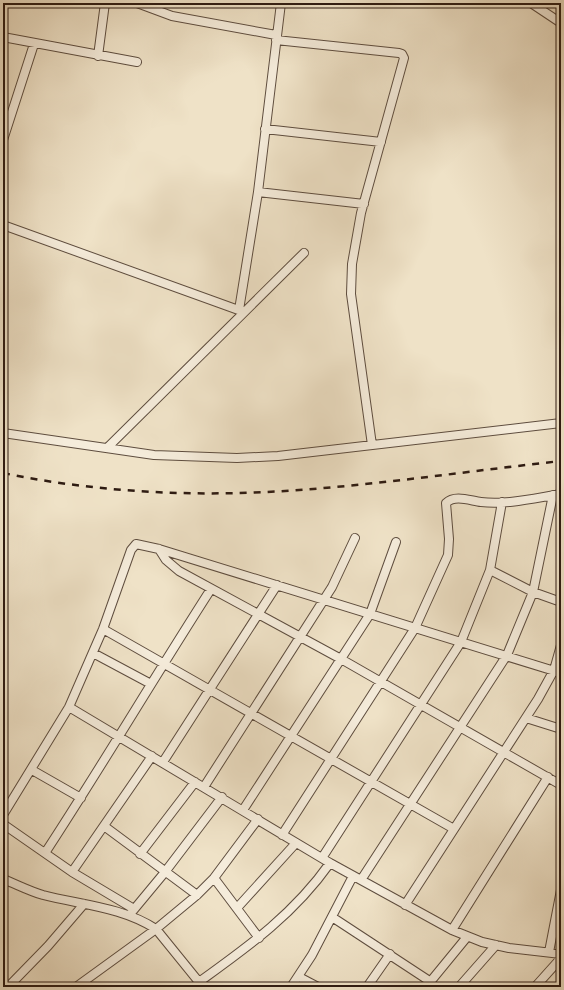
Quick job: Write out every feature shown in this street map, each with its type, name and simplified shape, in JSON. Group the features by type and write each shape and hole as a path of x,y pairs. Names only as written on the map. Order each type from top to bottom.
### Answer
{"street":[{"path":"98,56 105,3"},
{"path":"137,3 172,16 276,37 402,54 404,58 364,204 352,264 351,294 372,445"},
{"path":"242,311 281,3"},
{"path":"531,3 561,23"},
{"path":"3,37 98,56 137,62"},
{"path":"3,140 34,44"},
{"path":"265,129 381,142"},
{"path":"258,192 364,204"},
{"path":"3,226 242,311"},
{"path":"107,448 242,311 304,253"},
{"path":"3,433 165,456 237,458 278,456 561,423"},
{"path":"282,835 414,628 448,555 450,539 446,503 448,500 460,498 479,502 502,502 557,495 533,592 507,655 361,880"},
{"path":"322,858 461,642 490,570 502,502"},
{"path":"204,787 250,712 324,600 339,574 355,538"},
{"path":"243,810 370,614 396,542"},
{"path":"3,815 32,770 69,707 103,629 133,546 141,544 159,549 414,628 507,655 557,672"},
{"path":"159,549 172,566 211,589 341,659 561,785"},
{"path":"490,570 533,592 561,602"},
{"path":"163,762 277,585"},
{"path":"45,853 82,798 211,589"},
{"path":"103,629 412,803 454,829"},
{"path":"405,905 557,672 561,644"},
{"path":"93,653 151,684"},
{"path":"69,707 222,797 330,863 452,930 467,937 496,945 561,954"},
{"path":"526,718 561,729"},
{"path":"72,872 152,756"},
{"path":"32,770 82,798"},
{"path":"452,930 548,777"},
{"path":"140,854 196,782"},
{"path":"132,912 165,872 222,797"},
{"path":"76,987 156,929 197,895 214,878 258,819"},
{"path":"3,824 156,929 201,985 293,908 307,893 330,863"},
{"path":"104,826 197,895"},
{"path":"237,908 296,843"},
{"path":"291,987 299,977 353,876"},
{"path":"214,878 259,938"},
{"path":"3,879 35,893 84,904 132,912"},
{"path":"549,952 561,890"},
{"path":"8,987 48,946 84,904"},
{"path":"332,917 390,954 428,984 467,937"},
{"path":"459,987 496,945"},
{"path":"367,987 390,954"},
{"path":"535,987 561,958"},
{"path":"299,977 318,987"}],"railway":[{"path":"3,473 73,485 108,489 179,493 250,493 423,478 561,461"}]}
